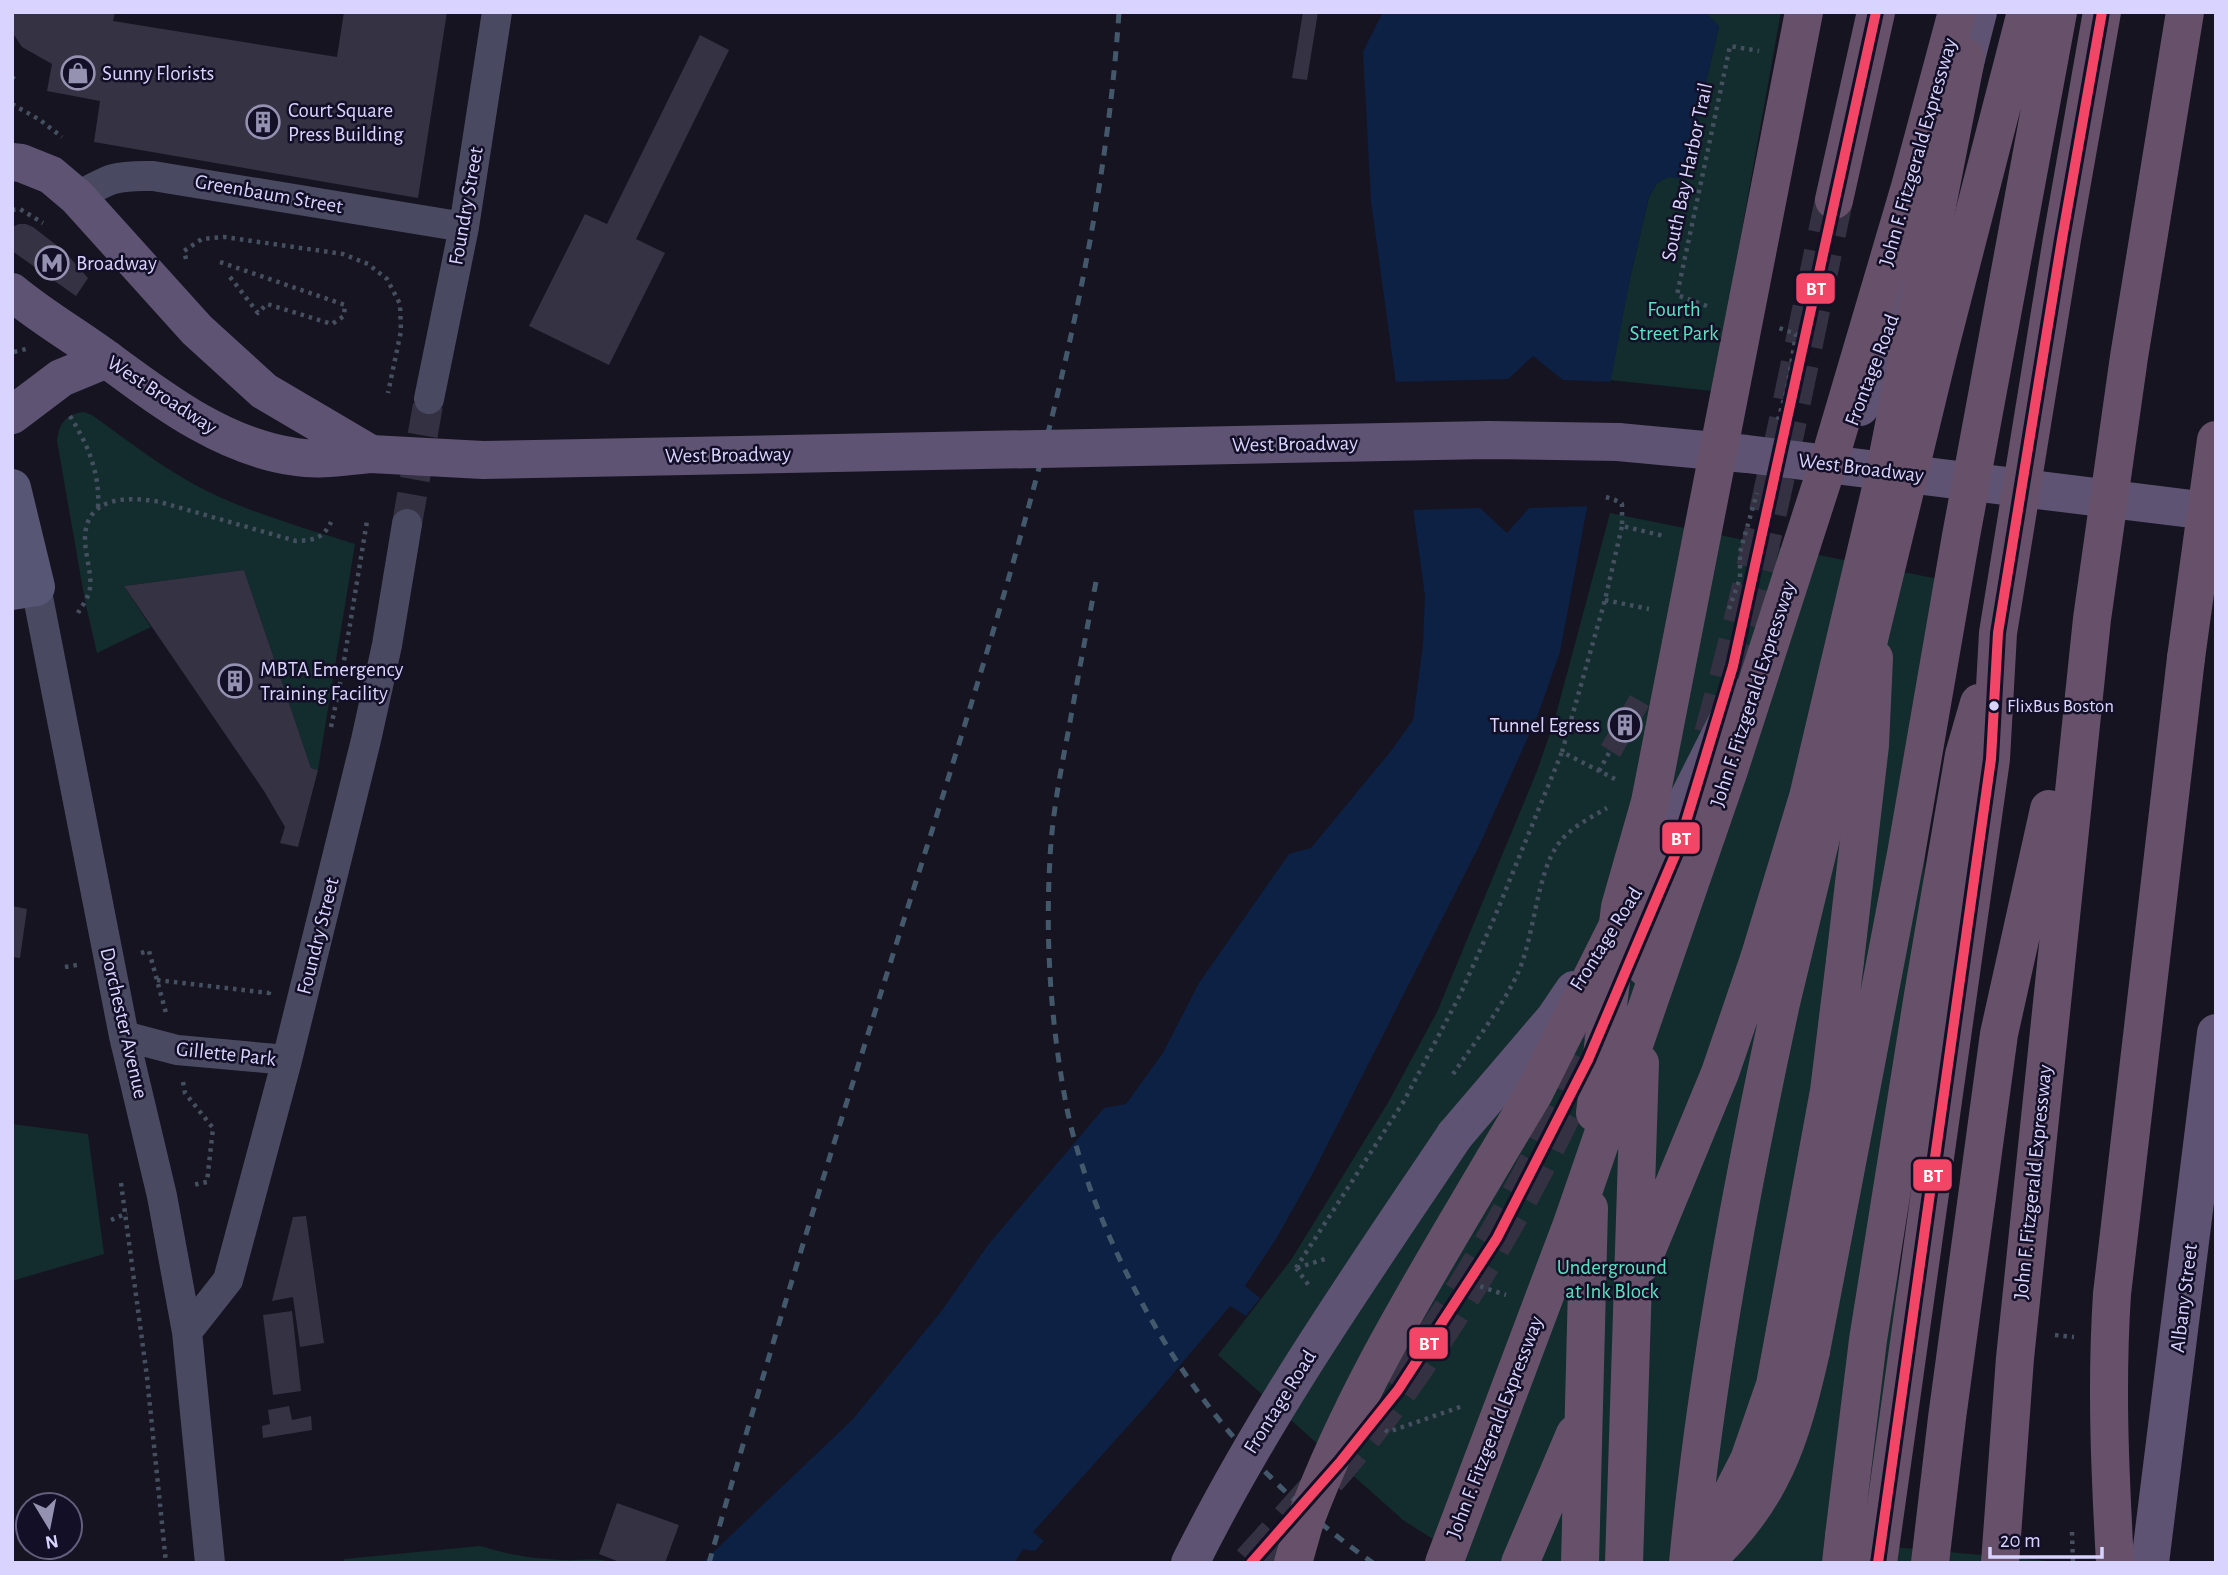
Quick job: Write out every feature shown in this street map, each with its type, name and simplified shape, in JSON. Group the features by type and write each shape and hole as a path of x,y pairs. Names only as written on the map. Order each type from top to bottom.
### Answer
{"highway":[{"path":"1580,1563 1590,1187 1599,1069 1635,792 1804,12"},
{"path":"1834,200 1876,12"},
{"name":"John F. Fitzgerald Expressway","path":"1444,1563 1572,1224 1725,783 1833,448 1910,187 1957,12"},
{"path":"1687,1563 1727,1275 1778,1016 1938,354 2026,12"},
{"path":"1703,1563 1745,1520 1774,1474 1787,1443 1801,1395 1906,854 1961,536 2058,12"},
{"path":"1878,1563 1991,759 1998,633 2102,12"},
{"name":"John F. Fitzgerald Expressway","path":"2000,1563 2015,1358 2092,619 2129,357 2185,12"},
{"path":"1520,1563 1728,1052 1808,797 1885,471 1966,58"},
{"path":"2115,1563 2108,1419 2112,1294 2186,658 2216,440"},
{"path":"1687,1563 1744,1472 1775,1385 1827,1102 1870,746 1885,471"},
{"path":"1930,1563 1948,1404 1999,1034 2092,619"},
{"path":"1841,1563 1868,1340 1961,768 1998,633"},
{"path":"1624,1563 1639,1087 1651,906 1635,792"},
{"path":"1293,1563 1324,1469 1375,1365 1534,1093 1619,925"}],"main road":[{"name":"Frontage Road","path":"1190,1563 1266,1423 1455,1135 1555,1018 1619,925 1725,729 1811,543 1836,465 1875,373 1932,194 1978,12"},
{"name":"West Broadway","path":"12,162 51,175 77,197 197,330 264,391 371,454"},
{"name":"West Broadway","path":"12,292 191,419 258,448 298,457 328,458 371,454 483,460 1447,441 1618,442 1704,449 2216,512"},
{"path":"12,415 61,378 107,359"},
{"name":"Dorchester Avenue","path":"12,488 24,589"},
{"name":"Albany Street","path":"2150,1563 2216,1033"}],"street":[{"name":"Foundry Street","path":"429,399 464,227 497,12"},
{"name":"Greenbaum Street","path":"77,197 123,175 153,176 464,227"},
{"name":"Foundry Street","path":"187,1332 228,1280 287,1060 377,694 407,524"},
{"name":"Dorchester Avenue","path":"24,589 162,1196 187,1332 210,1563"},
{"name":"Gillette Park","path":"124,1036 177,1050 287,1060"}],"path":[{"name":"South Bay Harbor Trail","path":"1710,306 1677,295 1730,46 1765,52"},
{"path":"12,209 20,209 46,225"},
{"path":"187,270 184,251 202,239 223,237 343,254 368,264 387,279 400,304 401,331 388,393"},
{"path":"220,262 345,306 344,316 332,324 267,304 258,313 230,277"},
{"path":"66,410 86,443 95,466 99,487 98,507"},
{"path":"78,613 90,589 86,531 91,514 98,507 119,500 144,499 178,506 296,541 318,538 326,533 331,522"},
{"path":"330,731 367,521"},
{"path":"1296,1268 1404,1101 1454,1007 1493,921 1562,752 1605,600 1622,526"},
{"path":"1599,771 1611,751"},
{"path":"1562,752 1635,792"},
{"name":"Dorchester Avenue","path":"149,951 168,1020"},
{"name":"Foundry Street","path":"157,980 269,993 272,980"},
{"path":"184,1187 207,1182 213,1128 185,1093"},
{"path":"126,1213 147,1377 166,1563"}],"green space":[{"name":"Fourth Street Park","path":"1705,12 1781,12 1713,391 1610,380 1649,197 1657,183 1668,177 1684,178 1719,26"},
{"path":"84,412 166,467 213,494 265,515 355,544 318,770 311,768 244,570 124,586 151,627 97,653 85,601 57,441 64,420"},
{"name":"Underground at Ink Block","path":"1610,513 1943,580 1881,1546 2070,1563 1470,1563 1403,1520 1218,1355 1291,1260 1389,1101 1437,1012 1537,771 1554,722"},
{"path":"12,1124 88,1134 104,1254 12,1281"},
{"path":"480,1546 531,1558 594,1559 613,1563 344,1563 344,1559"}],"water":[{"path":"1383,12 1705,12 1719,26 1684,179 1668,177 1657,183 1649,197 1630,278 1560,652 1537,717 1480,844 1314,1171 1276,1239 1245,1286 1260,1298 1246,1316 1230,1306 1145,1407 1033,1532 1044,1541 1035,1551 1023,1549 1014,1563 702,1563 853,1419 940,1313 988,1245 1104,1108 1126,1104 1163,1053 1199,983 1289,854 1311,848 1391,751 1413,720 1423,645 1425,596 1371,201 1363,52"}],"pier":[{"path":"1533,356 1563,380 1614,382 1591,506 1529,508 1507,533 1480,508 1409,510 1391,382 1508,379"}],"building":[{"name":"Court Square Press Building","path":"12,12 115,12 113,21 337,57 344,12 447,12 418,198 94,142 100,101 47,91 52,64 22,47 12,32"},
{"path":"1303,12 1318,12 1307,80 1292,78"},
{"path":"700,35 729,50 636,239 665,253 609,365 529,326 585,214 607,224"},
{"name":"Broadway","path":"19,224 33,227 64,251 88,278 76,296 12,251 12,227"},
{"name":"MBTA Emergency Training Facility","path":"244,570 311,768 318,770 298,847 280,843 285,827 264,791 124,586"},
{"name":"Tunnel Egress","path":"1630,695 1649,706 1620,757 1601,745"},
{"path":"12,906 27,909 20,958 12,957"},
{"path":"306,1216 324,1343 300,1347 293,1297 272,1301 293,1217"},
{"path":"292,1311 301,1391 273,1395 263,1315"},
{"path":"289,1406 292,1420 311,1416 312,1430 263,1438 262,1426 270,1424 268,1410"},
{"path":"617,1503 679,1525 665,1563 622,1563 599,1554"}],"tunnel":[{"path":"1713,734 1763,535 1834,200"},
{"path":"407,524 429,399"},
{"path":"1251,1563 1364,1434 1399,1389 1457,1303 1534,1169 1601,1029"}],"railway":[{"path":"709,1563 817,1199 1022,532 1073,326 1093,222 1109,118 1119,12"},
{"path":"1096,582 1057,796 1049,890 1053,1016 1061,1078 1081,1163 1115,1249 1138,1296 1192,1384 1222,1424 1291,1497 1373,1563"}],"transit line":[{"name":"BT","path":"1251,1563 1341,1461 1398,1390 1497,1238 1588,1060 1678,848 1733,666 1876,12"},
{"name":"BT","path":"1878,1563 1991,759 1998,633 2102,12"}],"place":[{"name":"Sunny Florists","path":"78,73"},
{"name":"Court Square Press Building","path":"263,122"},
{"name":"Broadway","path":"52,263"},
{"name":"MBTA Emergency Training Facility","path":"235,681"},
{"name":"FlixBus Boston","path":"1994,706"},
{"name":"Tunnel Egress","path":"1625,725"}]}
